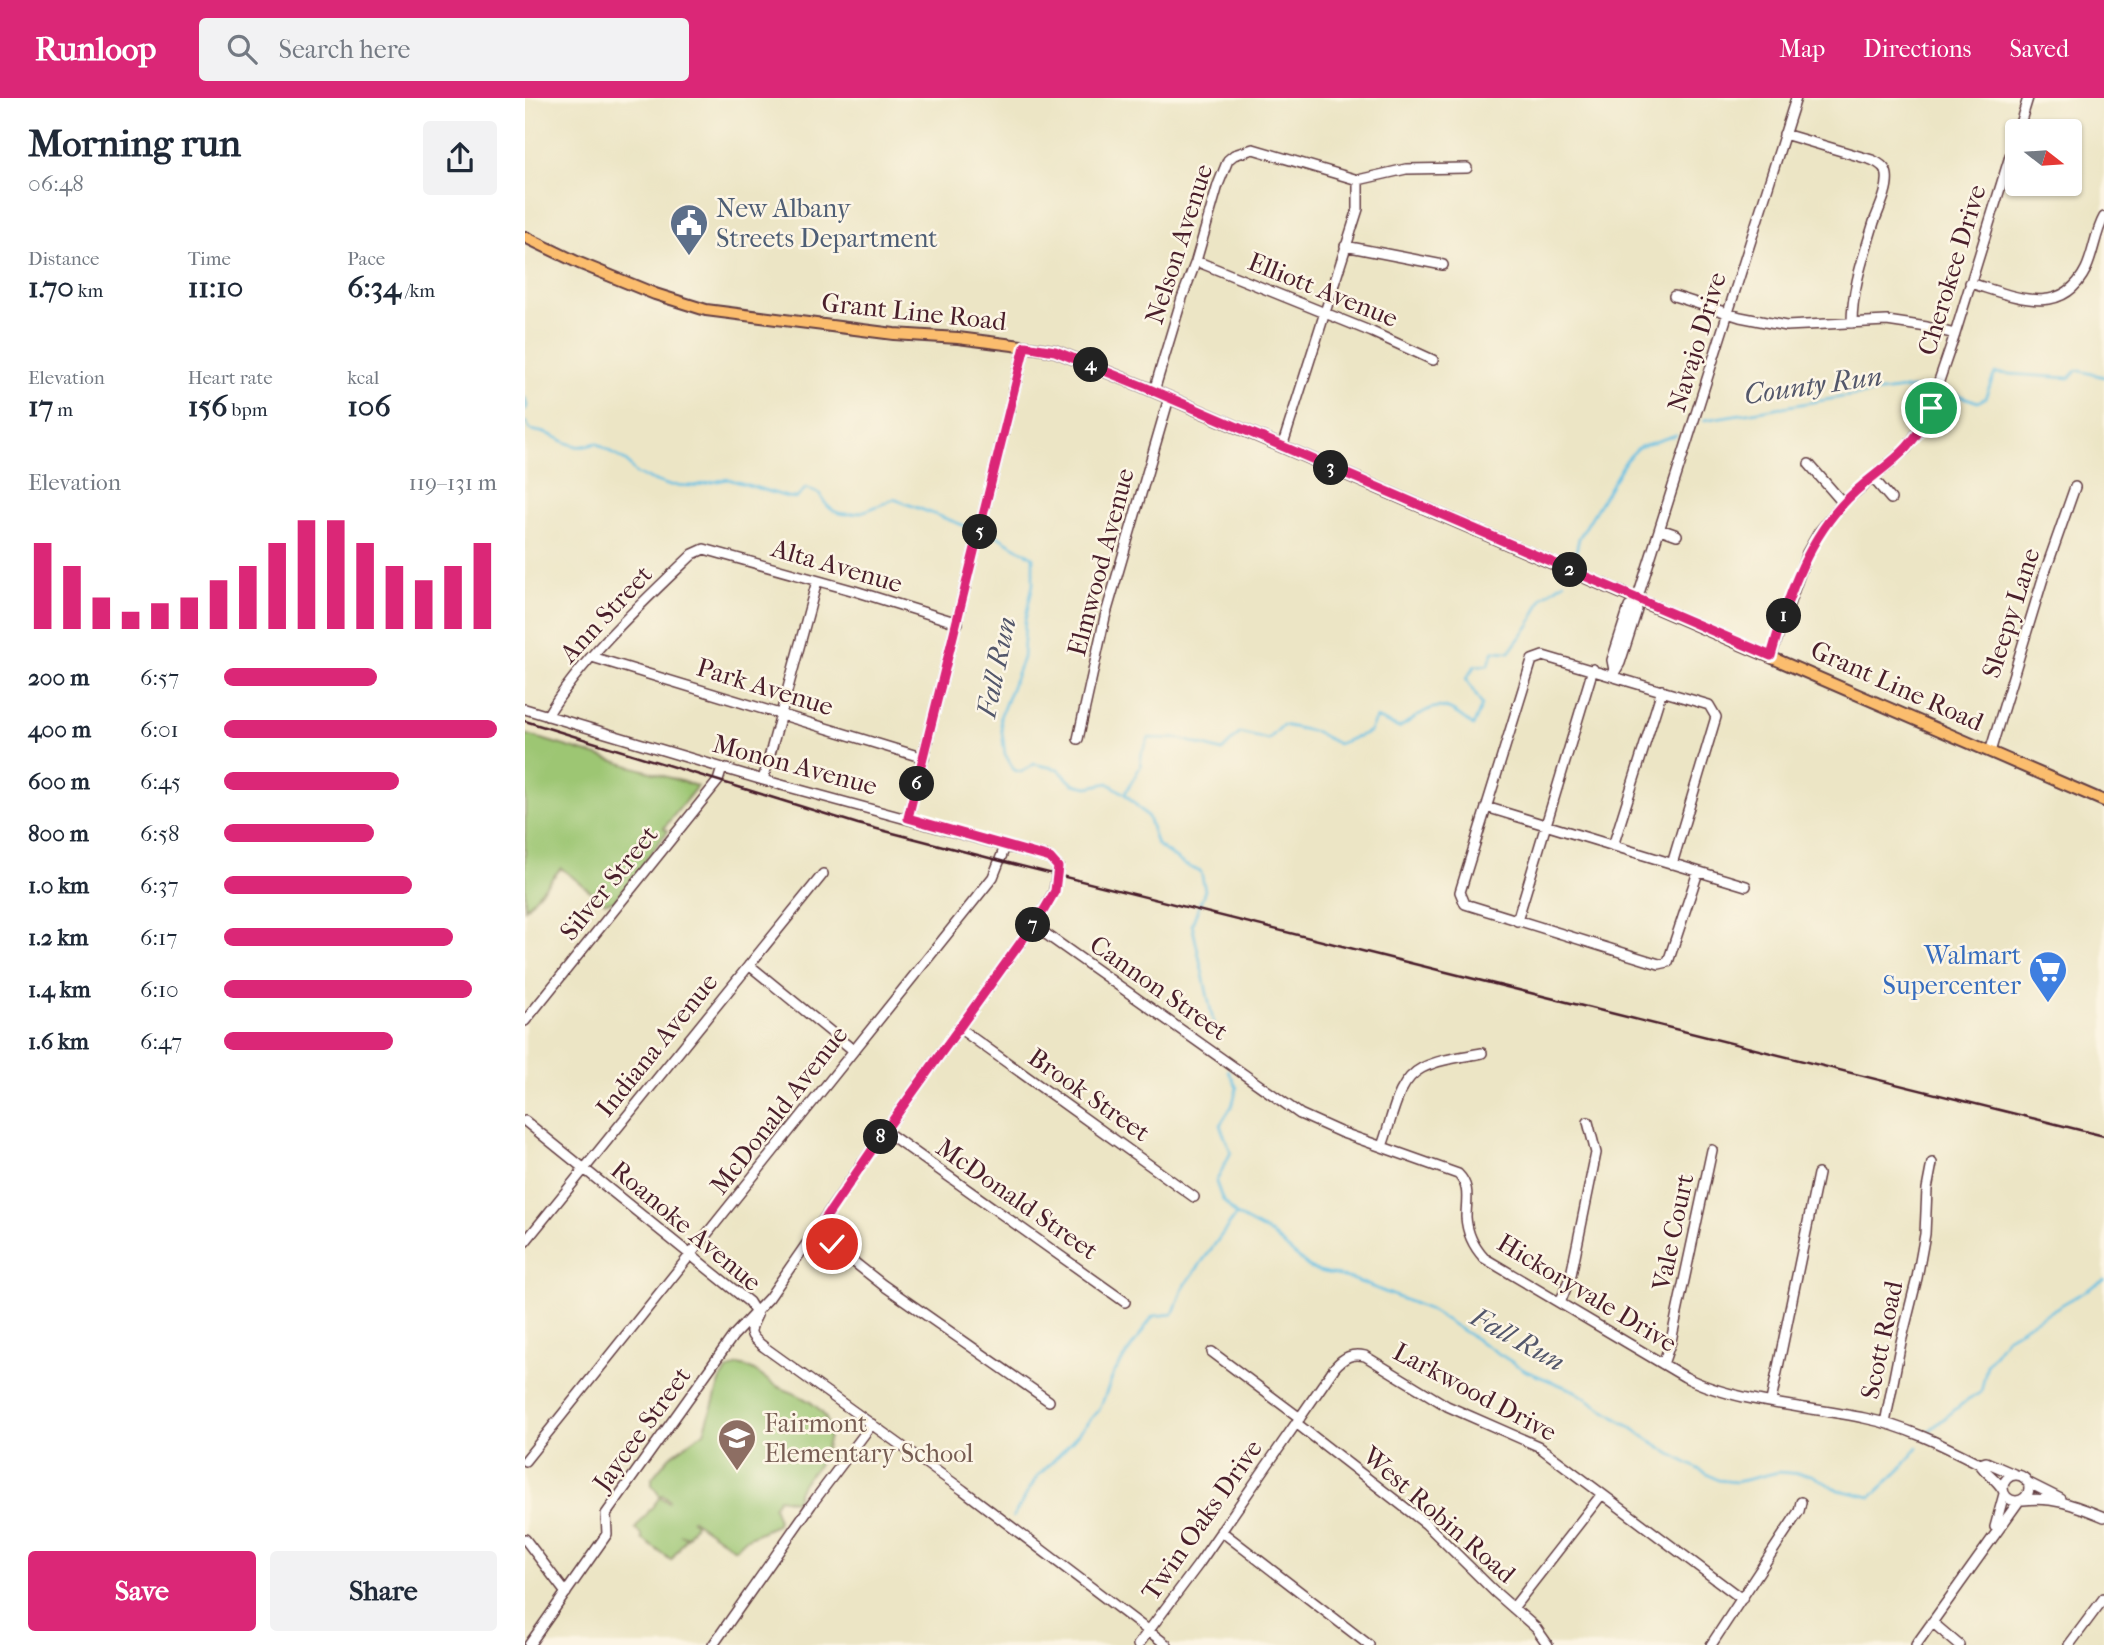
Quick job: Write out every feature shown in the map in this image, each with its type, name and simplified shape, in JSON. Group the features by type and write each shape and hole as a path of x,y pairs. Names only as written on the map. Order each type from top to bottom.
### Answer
{"main road":[{"name":"Grant Line Road","path":"525,237 590,267 706,310 1055,351 1154,391 2104,801"}],"street":[{"name":"Navajo Drive","path":"1614,672 1620,663 1637,610 1637,601 1796,98"},
{"name":"Cherokee Drive","path":"1771,656 1807,554 1819,532 1843,503 1907,448 1921,430 1955,334 2028,98"},
{"path":"1784,134 1873,160 1886,172 1887,178 1879,207 1854,288 1851,323"},
{"name":"Nelson Avenue","path":"1154,391 1218,185 1228,160 1234,155 1253,149 1357,180 1406,169 1467,168"},
{"path":"1282,447 1358,209 1357,180"},
{"path":"1970,283 2035,300 2061,296 2076,284 2087,268 2099,226 2104,218"},
{"path":"1345,246 1443,265"},
{"name":"Elliott Avenue","path":"1196,261 1372,332 1433,360"},
{"path":"1674,296 1763,323 1786,327 1887,321 1955,334"},
{"path":"908,818 1025,346"},
{"name":"Elmwood Avenue","path":"1078,739 1105,617 1169,398"},
{"path":"1809,464 1843,503"},
{"path":"1873,478 1891,499"},
{"name":"Sleepy Lane","path":"1990,752 2044,575 2075,487"},
{"path":"1660,529 1677,535"},
{"name":"Alta Avenue","path":"704,549 958,623"},
{"name":"Ann Street","path":"547,716 592,657 693,554 704,549"},
{"path":"763,780 817,580"},
{"path":"1672,863 1716,717 1709,705 1614,672 1543,656 1532,660 1460,892 1465,904 1659,964 1668,962 1698,872"},
{"name":"Park Avenue","path":"592,657 924,758"},
{"path":"1517,920 1593,669"},
{"path":"1613,846 1662,690"},
{"name":"Monon Avenue","path":"525,709 763,780 1054,860"},
{"name":"Silver Street","path":"525,1021 718,781 722,768"},
{"path":"1486,807 1746,886"},
{"name":"McDonald Avenue","path":"525,1461 993,877 1005,847"},
{"name":"Jaycee Street","path":"529,1645 607,1534 606,1514 733,1336 769,1298 1033,925 1055,891 1058,867 1054,860"},
{"name":"Indiana Avenue","path":"525,1242 823,874"},
{"name":"Cannon Street","path":"1033,925 1259,1085"},
{"path":"749,965 853,1050"},
{"name":"Brook Street","path":"959,1028 1194,1197"},
{"path":"1382,1146 1405,1085 1415,1073 1429,1065 1482,1054"},
{"name":"Hickoryvale Drive","path":"1259,1085 1307,1118 1458,1174 1467,1186 1466,1219 1470,1237 1478,1251 1492,1264 1663,1364 1703,1385 1885,1423"},
{"name":"Roanoke Avenue","path":"525,1121 749,1302 756,1313 750,1330 755,1339 776,1357 872,1424 1167,1645"},
{"path":"1560,1303 1571,1275 1596,1153 1588,1122"},
{"name":"McDonald Street","path":"885,1131 1125,1302"},
{"name":"Vale Court","path":"1663,1364 1671,1340 1712,1150"},
{"name":"Scott Road","path":"1932,1163 1925,1234 1885,1423 1916,1434 1980,1464 1998,1481 2003,1492"},
{"path":"1772,1401 1818,1174"},
{"path":"816,1232 883,1285 1049,1401"},
{"name":"West Robin Road","path":"1212,1352 1426,1524 1536,1628 1548,1645"},
{"name":"Larkwood Drive","path":"1298,1421 1340,1361 1352,1355 1366,1356 1447,1406 1529,1441 1742,1599"},
{"name":"Twin Oaks Drive","path":"1138,1645 1298,1421"},
{"path":"713,1645 811,1505 872,1424"},
{"name":"Scott Road","path":"1980,1464 1986,1462 2016,1475"},
{"path":"1990,1539 1999,1518 2005,1481 2016,1475 2063,1501"},
{"path":"1916,1645 1990,1539 2028,1494 2027,1482"},
{"path":"2003,1492 2010,1500 2037,1498 2063,1501 2104,1517"},
{"path":"1513,1608 1602,1494"},
{"path":"1711,1645 1799,1510 1801,1502"},
{"path":"1221,1531 1369,1645"},
{"path":"525,1539 566,1593"},
{"path":"2069,1645 2104,1598"},
{"path":"1932,1622 1959,1645"}],"green space":[{"path":"525,734 697,786 664,828 668,831 645,863 614,901 605,902 600,899 561,868 525,909"},
{"path":"738,1365 750,1368 775,1385 817,1407 828,1423 825,1454 804,1481 795,1501 779,1498 773,1506 778,1520 776,1525 745,1539 735,1549 691,1519 695,1524 687,1537 680,1534 686,1538 671,1560 642,1539 642,1535 635,1529 660,1497 668,1502 669,1500 660,1496 652,1485 652,1478 669,1457 704,1432 721,1379 728,1370"}],"waterway":[{"name":"County Run","path":"1946,391 1978,402 1985,398 1995,373 2069,378 2077,370 2104,377"},
{"name":"County Run","path":"1704,420 1843,397 1911,388 1927,389"},
{"name":"Fall Run","path":"525,398 525,410"},
{"name":"Fall Run","path":"525,422 531,430 576,446 596,443 627,462 636,474 667,485 693,486 728,479 797,498 806,488 820,494 826,505 843,514 853,514 894,499 968,527 992,533 1033,557 1033,584 1025,621 1023,658 1000,717 1005,754 1014,770 1021,772 1034,764 1058,769 1073,784 1088,787 1108,783 1125,794 1148,817 1157,845 1185,865 1201,872 1205,890 1192,924 1217,1039"},
{"name":"County Run","path":"1574,561 1579,538 1626,460 1639,447 1676,435"},
{"name":"County Run","path":"1125,794 1140,767 1142,752 1149,738 1181,739 1222,751 1240,733 1268,740 1283,725 1316,732 1338,744 1369,732 1376,718 1399,728 1420,714 1436,708 1452,711 1473,726 1482,705 1466,679 1475,666 1488,665 1494,651 1509,652 1530,624 1543,597 1564,582"},
{"name":"Fall Run","path":"1228,1070 1237,1088 1232,1106 1220,1125 1231,1152 1216,1182 1222,1199 1236,1215 1271,1234 1311,1269 1352,1279 1430,1310 1526,1371 1575,1391 1671,1454 1718,1480 1736,1482 1779,1472 1812,1475 1838,1490 1871,1497 1900,1470 1918,1447"},
{"path":"1013,1517 1037,1477 1100,1408 1114,1373 1153,1316 1173,1314 1183,1288 1236,1215"},
{"name":"Fall Run","path":"1930,1430 1981,1392 1987,1364 2008,1336 2104,1280"}],"railway":[{"path":"525,721 858,824 2104,1136"}],"place":[{"name":"New Albany Streets Department","path":"689,257"},
{"name":"Walmart Supercenter","path":"2048,1004"},
{"name":"Fairmont Elementary School","path":"737,1472"}],"route":[{"path":"832,1244 816,1232 1055,891 1058,867 1050,858 908,818 1025,346 1055,351 1142,386 1771,656 1807,554 1819,532 1843,503 1899,457 1915,440 1931,408"}]}
